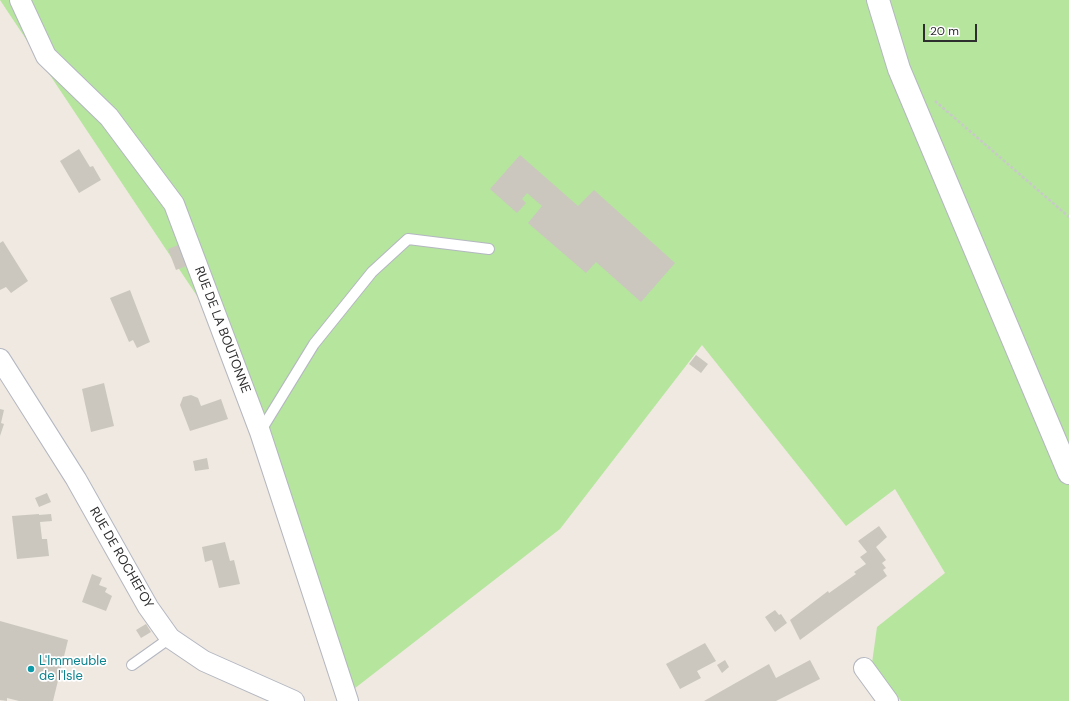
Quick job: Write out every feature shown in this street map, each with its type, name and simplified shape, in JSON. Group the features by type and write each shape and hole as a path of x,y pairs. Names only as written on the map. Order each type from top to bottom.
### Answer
{"street":[{"name":"RUE DE LA BOUTONNE","path":"20,0 46,56 109,117 174,204 260,432 348,701"},
{"path":"878,0 899,69 1069,473"},
{"name":"RUE DE ROCHEFOY","path":"0,360 76,479 148,607 170,638 204,661 294,701"},
{"path":"864,668 888,701"}],"lane":[{"path":"260,432 314,344 372,272 408,239 489,248"},
{"path":"132,665 170,638"}],"path":[{"path":"934,100 1069,217"}],"green space":[{"path":"0,0 1069,0 1069,701 901,701 872,663 877,627 945,573 895,489 846,526 702,345 560,529 341,699 207,311"}],"building":[{"path":"79,149 90,167 93,166 101,180 79,193 60,161"},
{"path":"520,155 578,206 594,190 675,263 641,302 596,262 586,273 528,223 542,206 527,193 522,199 526,203 517,213 490,189"},
{"path":"3,241 28,281 11,293 6,287 0,290 0,243"},
{"path":"181,244 189,265 176,270 168,249"},
{"path":"130,290 150,342 137,348 133,340 129,342 110,298"},
{"path":"696,355 708,364 701,373 689,364"},
{"path":"104,383 114,426 91,432 82,389"},
{"path":"191,395 198,398 201,406 221,399 228,419 190,431 180,405 183,397"},
{"path":"0,409 4,410 1,423 4,424 0,436"},
{"path":"207,458 209,469 195,471 193,461"},
{"path":"47,493 51,502 39,507 35,498"},
{"path":"51,514 52,521 40,522 42,539 47,539 49,556 17,559 12,516"},
{"path":"879,526 887,537 876,547 886,560 882,563 886,568 883,570 887,576 800,640 790,620 828,591 829,593 856,574 854,572 866,564 860,557 867,552 858,541"},
{"path":"225,542 230,561 234,560 240,584 219,588 212,560 205,562 202,547"},
{"path":"92,574 102,578 99,585 107,588 105,592 112,596 106,611 82,602"},
{"path":"775,610 779,615 781,614 787,623 775,632 765,617"},
{"name":"L'Immeuble de l'Isle","path":"0,621 68,640 53,701 19,701 7,698 7,701 0,700"},
{"path":"146,624 151,632 141,638 136,630"},
{"path":"705,643 716,661 697,671 701,678 680,689 666,664"},
{"path":"725,660 729,667 722,673 717,665"},
{"path":"810,660 820,679 776,701 704,701 769,664 776,678"}],"place":[{"name":"L'Immeuble de l'Isle","path":"31,669"}]}
